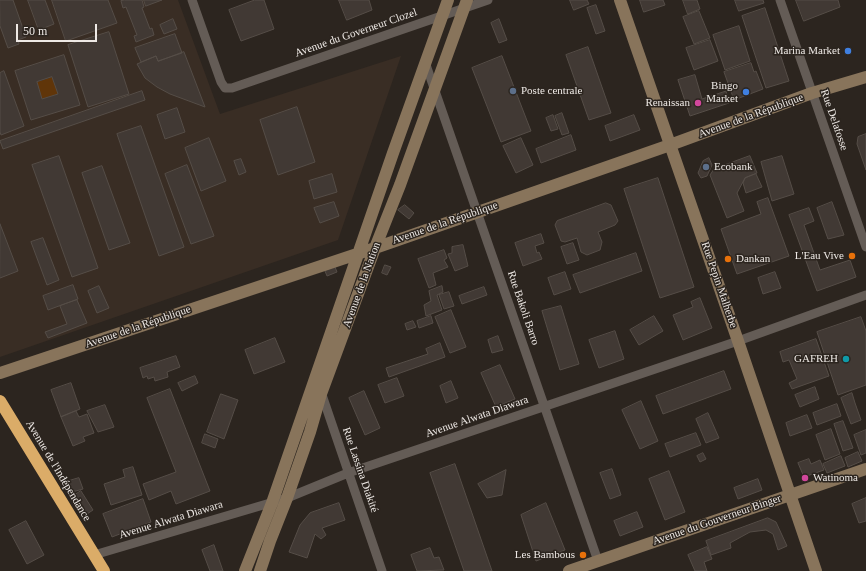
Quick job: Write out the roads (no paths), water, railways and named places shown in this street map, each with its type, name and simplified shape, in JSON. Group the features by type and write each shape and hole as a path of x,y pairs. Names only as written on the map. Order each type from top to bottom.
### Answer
{"highway":[{"name":"Avenue de l'Indépendance","path":"0,401 104,571"},
{"name":"Avenue de l'Indépendance","path":"94,556 100,571"}],"street":[{"name":"Avenue du Governeur Clozel","path":"192,0 220,82 225,88 232,88 442,17 465,5 488,0"},
{"name":"Avenue de la Nation","path":"245,571 272,503 393,153 448,0"},
{"name":"Rue Pepin Malherbe","path":"620,0 816,571"},
{"name":"Rue Delafosse","path":"780,0 866,247"},
{"name":"Avenue de la Nation","path":"260,571 287,498 322,394 465,5"},
{"name":"Rue Bakoli Barro","path":"425,62 598,561"},
{"name":"Avenue de la République","path":"0,373 375,248 812,93 866,77"},
{"name":"Avenue Alwata Diawara","path":"94,556 287,498 348,473 738,341 866,295"},
{"name":"Rue Lassina Diakité","path":"316,377 382,571"},
{"name":"Avenue du Gouverneur Binger","path":"569,571 866,469"}],"place":[{"name":"Marina Market","path":"848,51"},
{"name":"Poste centrale","path":"513,91"},
{"name":"Bingo Market","path":"746,92"},
{"name":"Renaissan","path":"698,103"},
{"name":"Ecobank","path":"706,167"},
{"name":"L'Eau Vive","path":"852,256"},
{"name":"Dankan","path":"728,259"},
{"name":"GAFREH","path":"846,359"},
{"name":"Watinoma","path":"805,478"},
{"name":"Les Bambous","path":"583,555"}]}
